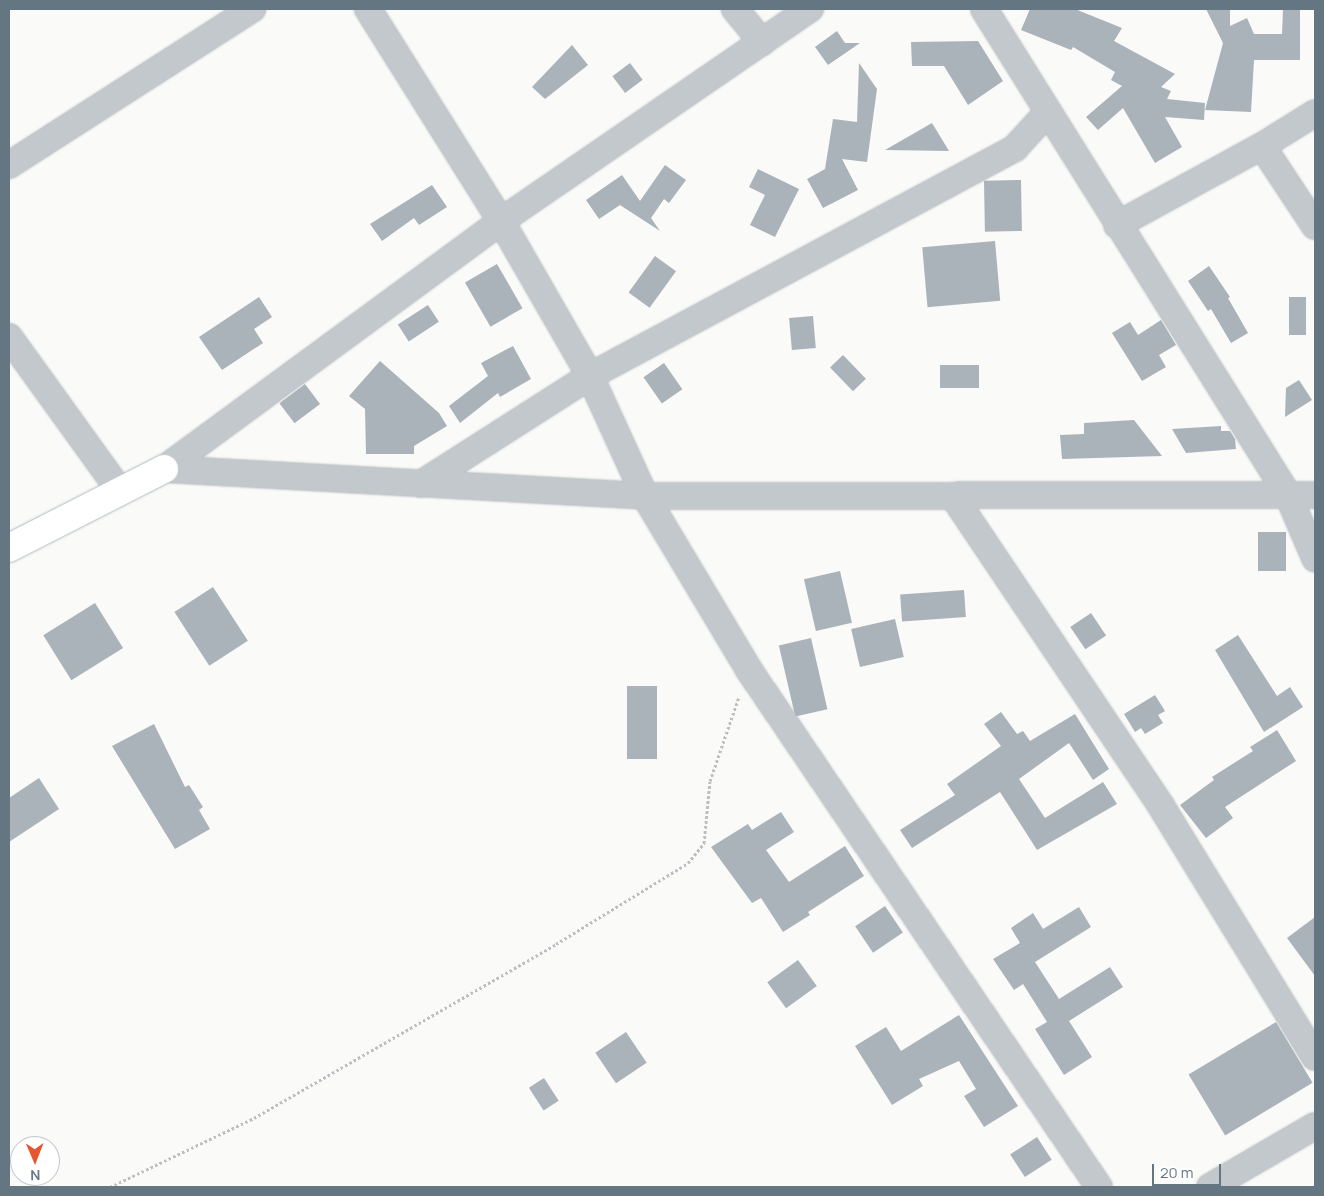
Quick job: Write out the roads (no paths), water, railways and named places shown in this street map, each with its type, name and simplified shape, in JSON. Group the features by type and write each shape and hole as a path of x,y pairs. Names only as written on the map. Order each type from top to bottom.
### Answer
{"street":[{"path":"9,165 252,9"},
{"path":"368,9 502,221 590,376 645,496 749,670 1099,1187"},
{"path":"735,9 762,42"},
{"path":"9,548 164,469 502,221 810,9"},
{"path":"984,9 1046,114 1288,495 1315,558"},
{"path":"1117,225 1262,146 1315,113"},
{"path":"421,484 590,376 1015,148 1046,114"},
{"path":"1262,146 1315,226"},
{"path":"9,336 120,492"},
{"path":"164,469 645,496 1315,495"},
{"path":"953,496 1160,806 1315,1057"},
{"path":"1210,1187 1315,1126"}]}
